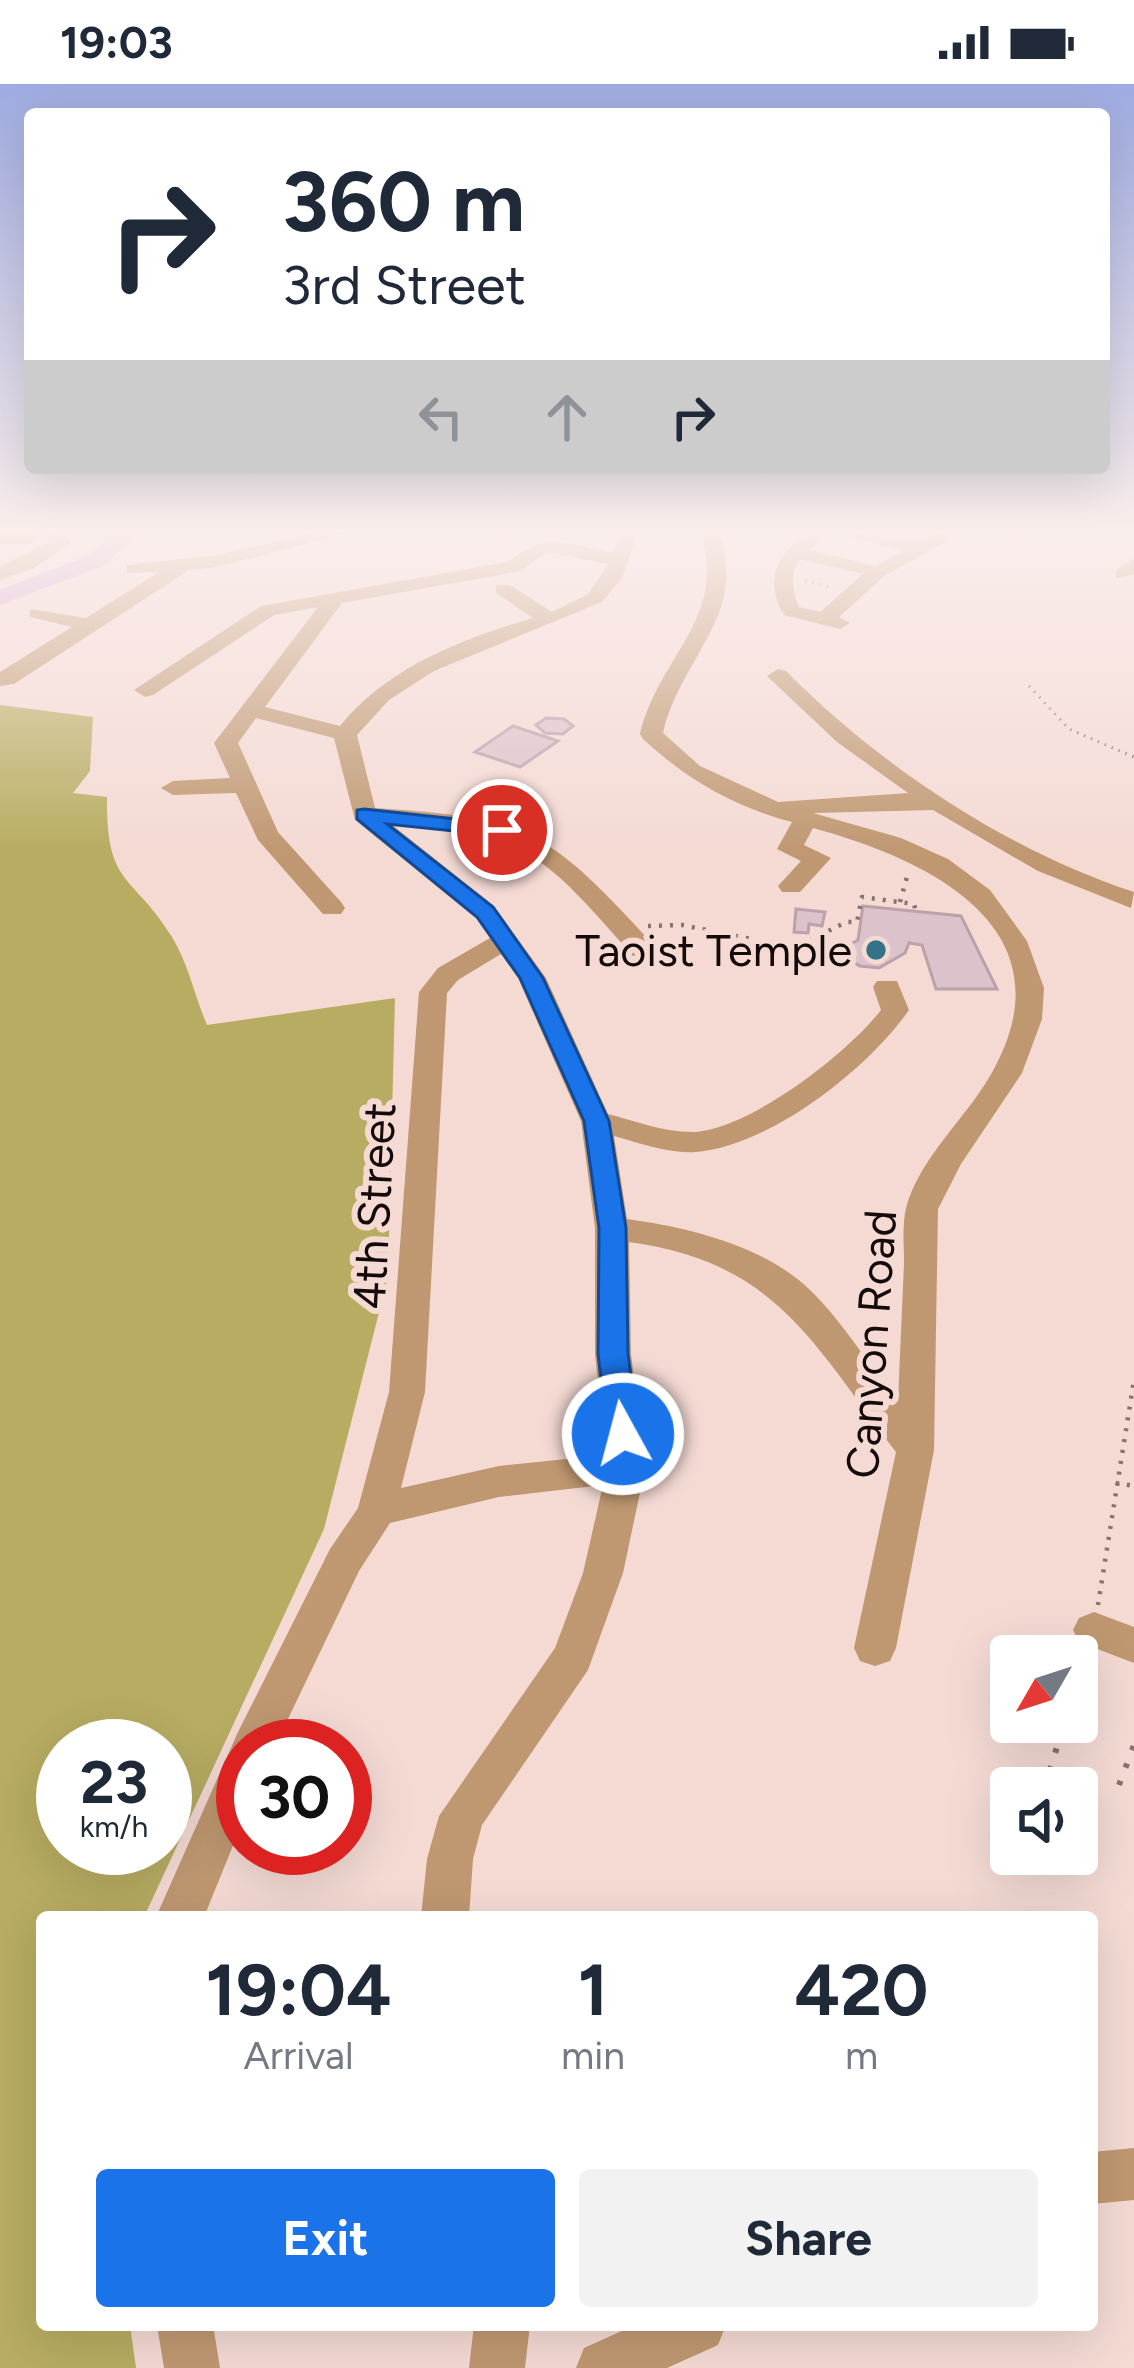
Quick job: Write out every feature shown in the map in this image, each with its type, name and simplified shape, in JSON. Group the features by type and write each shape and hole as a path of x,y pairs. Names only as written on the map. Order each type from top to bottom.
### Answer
{"street":[{"path":"0,679 6,680 68,639"},
{"path":"146,690 224,639"},
{"path":"305,639 226,743 267,835 332,908"},
{"path":"345,734 369,707 451,653 493,639"},
{"name":"Canyon Road","path":"695,639 661,693 651,734 694,775 792,815 921,852 961,873 998,912 1033,985 1016,1059 999,1093 934,1177 922,1209 915,1450 875,1648"},
{"path":"778,676 803,706 945,806 1098,892 1131,900"},
{"path":"252,710 345,734"},
{"path":"345,734 364,815 467,896 532,978 596,1121 613,1228 613,1354 626,1469 603,1573 573,1657 462,1816 450,1859 446,1911"},
{"path":"173,788 244,785"},
{"path":"791,886 818,858 790,849 792,815 826,802 918,800 945,806"},
{"path":"364,815 502,830 574,876 644,950"},
{"name":"4th Street","path":"376,1512 406,1392 433,992 448,974 505,940"},
{"path":"596,1121 686,1141 702,1142 738,1131 864,1049 884,1030 896,1010 886,987"},
{"path":"613,1228 650,1233 728,1256 797,1298 915,1450"},
{"path":"266,1719 344,1561 376,1512 428,1494 493,1481 626,1469"},
{"path":"1094,1630 1134,1645"},
{"path":"183,1911 216,1831"},
{"path":"1098,2177 1134,2174"},
{"path":"185,2331 192,2368"},
{"path":"497,2368 501,2331"},
{"path":"604,2368 685,2331"}],"path":[{"path":"1028,686 1070,729 1134,757"},
{"path":"624,929 682,925 796,948 846,922 857,922 862,897 914,904 916,912"},
{"path":"1092,1635 1134,1380"},
{"path":"1114,1483 1134,1486"},
{"path":"1119,1785 1134,1744"}],"shaded area":[{"path":"0,705 93,717 90,771 73,793 107,797 117,864 172,937 207,1025 395,998 388,1277 324,1529 236,1719 216,1719 216,1762 192,1814 192,1719 36,1719 36,1875 163,1875 147,1911 36,1911 36,2331 131,2331 136,2368 0,2368"}],"building":[{"path":"546,718 564,719 573,726 563,734 545,733 536,725"},
{"path":"513,726 558,741 520,767 475,752"},
{"name":"Taoist Temple","path":"863,906 961,916 997,989 936,989 922,945 909,943 905,953 879,968 846,958 845,947 858,940"},
{"name":"Taoist Temple","path":"796,909 825,912 822,926 809,924 808,933 794,932"}],"place":[{"name":"Taoist Temple","path":"876,950"}],"route":[{"path":"502,830 364,815 485,912 532,978 596,1121 613,1228 613,1354 623,1434"}]}
